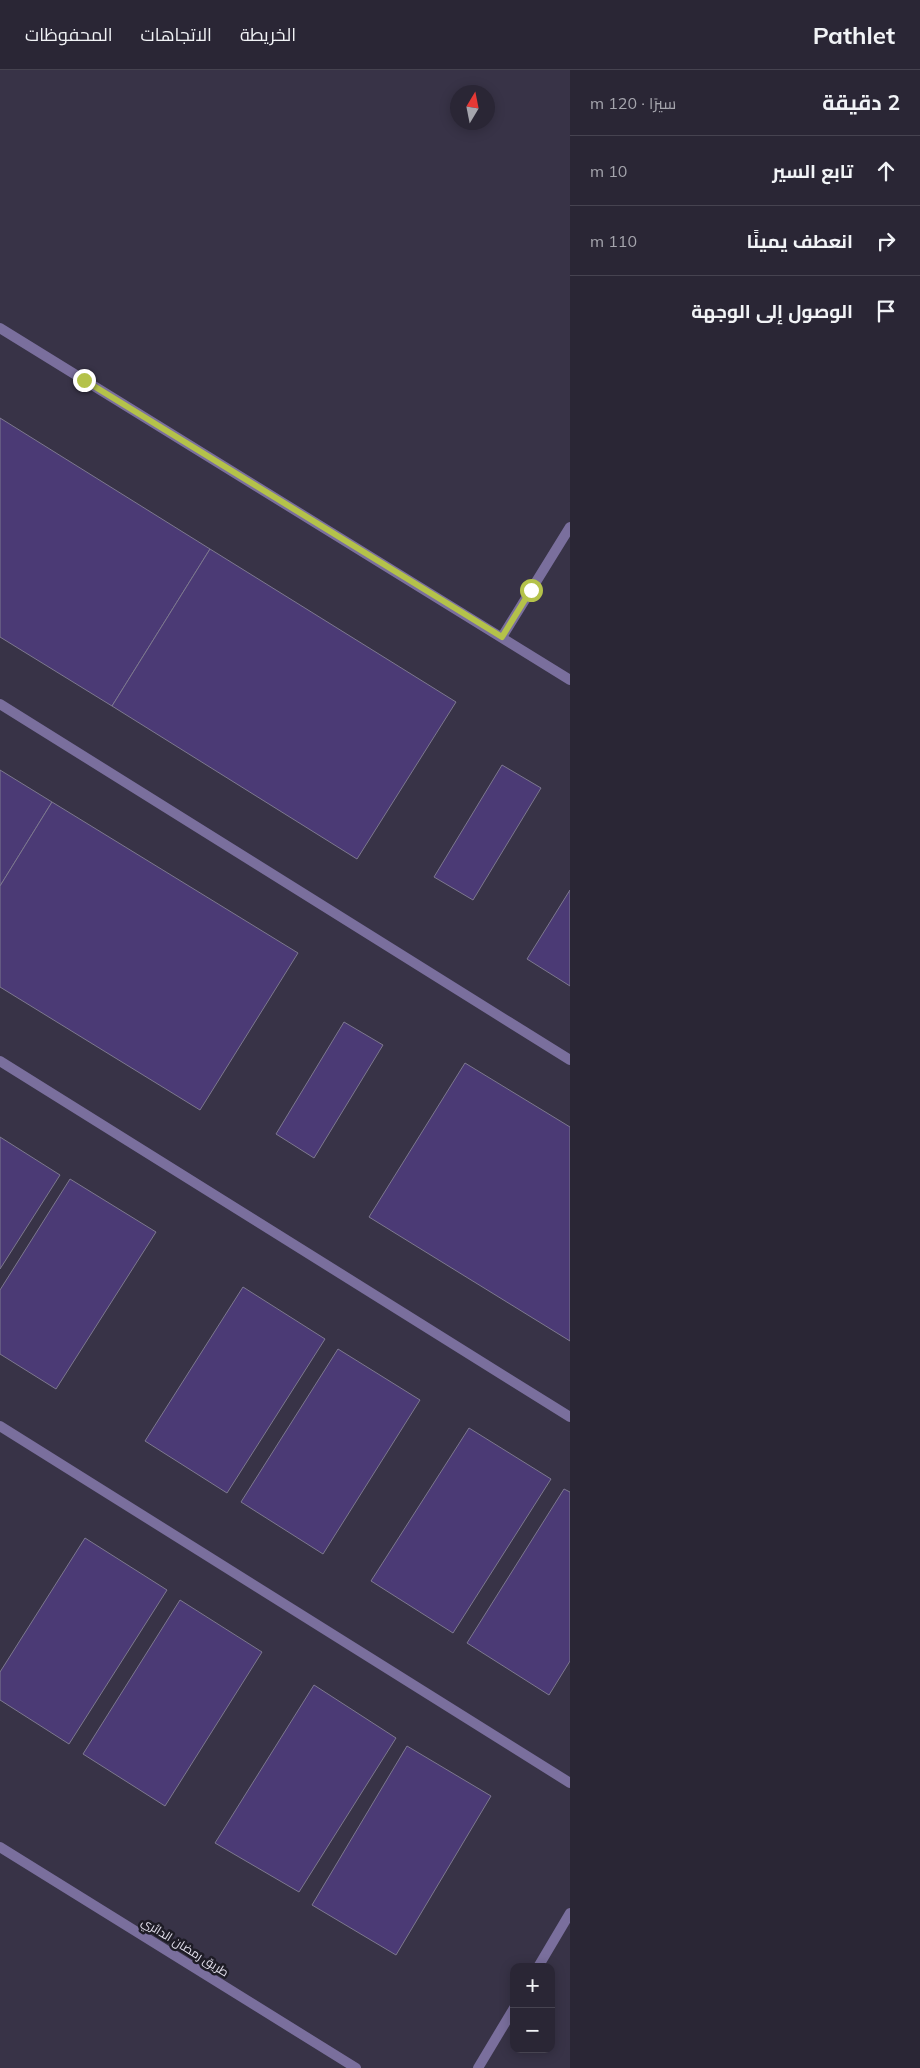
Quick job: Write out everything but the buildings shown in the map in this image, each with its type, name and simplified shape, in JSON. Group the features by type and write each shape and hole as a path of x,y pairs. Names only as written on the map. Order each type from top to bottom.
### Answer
{"street":[{"path":"0,328 570,680"},
{"path":"502,637 570,527"},
{"path":"0,704 570,1060"},
{"path":"0,1060 570,1417"},
{"path":"0,1426 570,1783"},
{"name":"طريق رمضان الدائري","path":"0,1847 356,2068"},
{"path":"540,1963 570,1913"},
{"path":"478,2068 510,2015"}],"route":[{"path":"84,380 502,637 531,590"}]}
